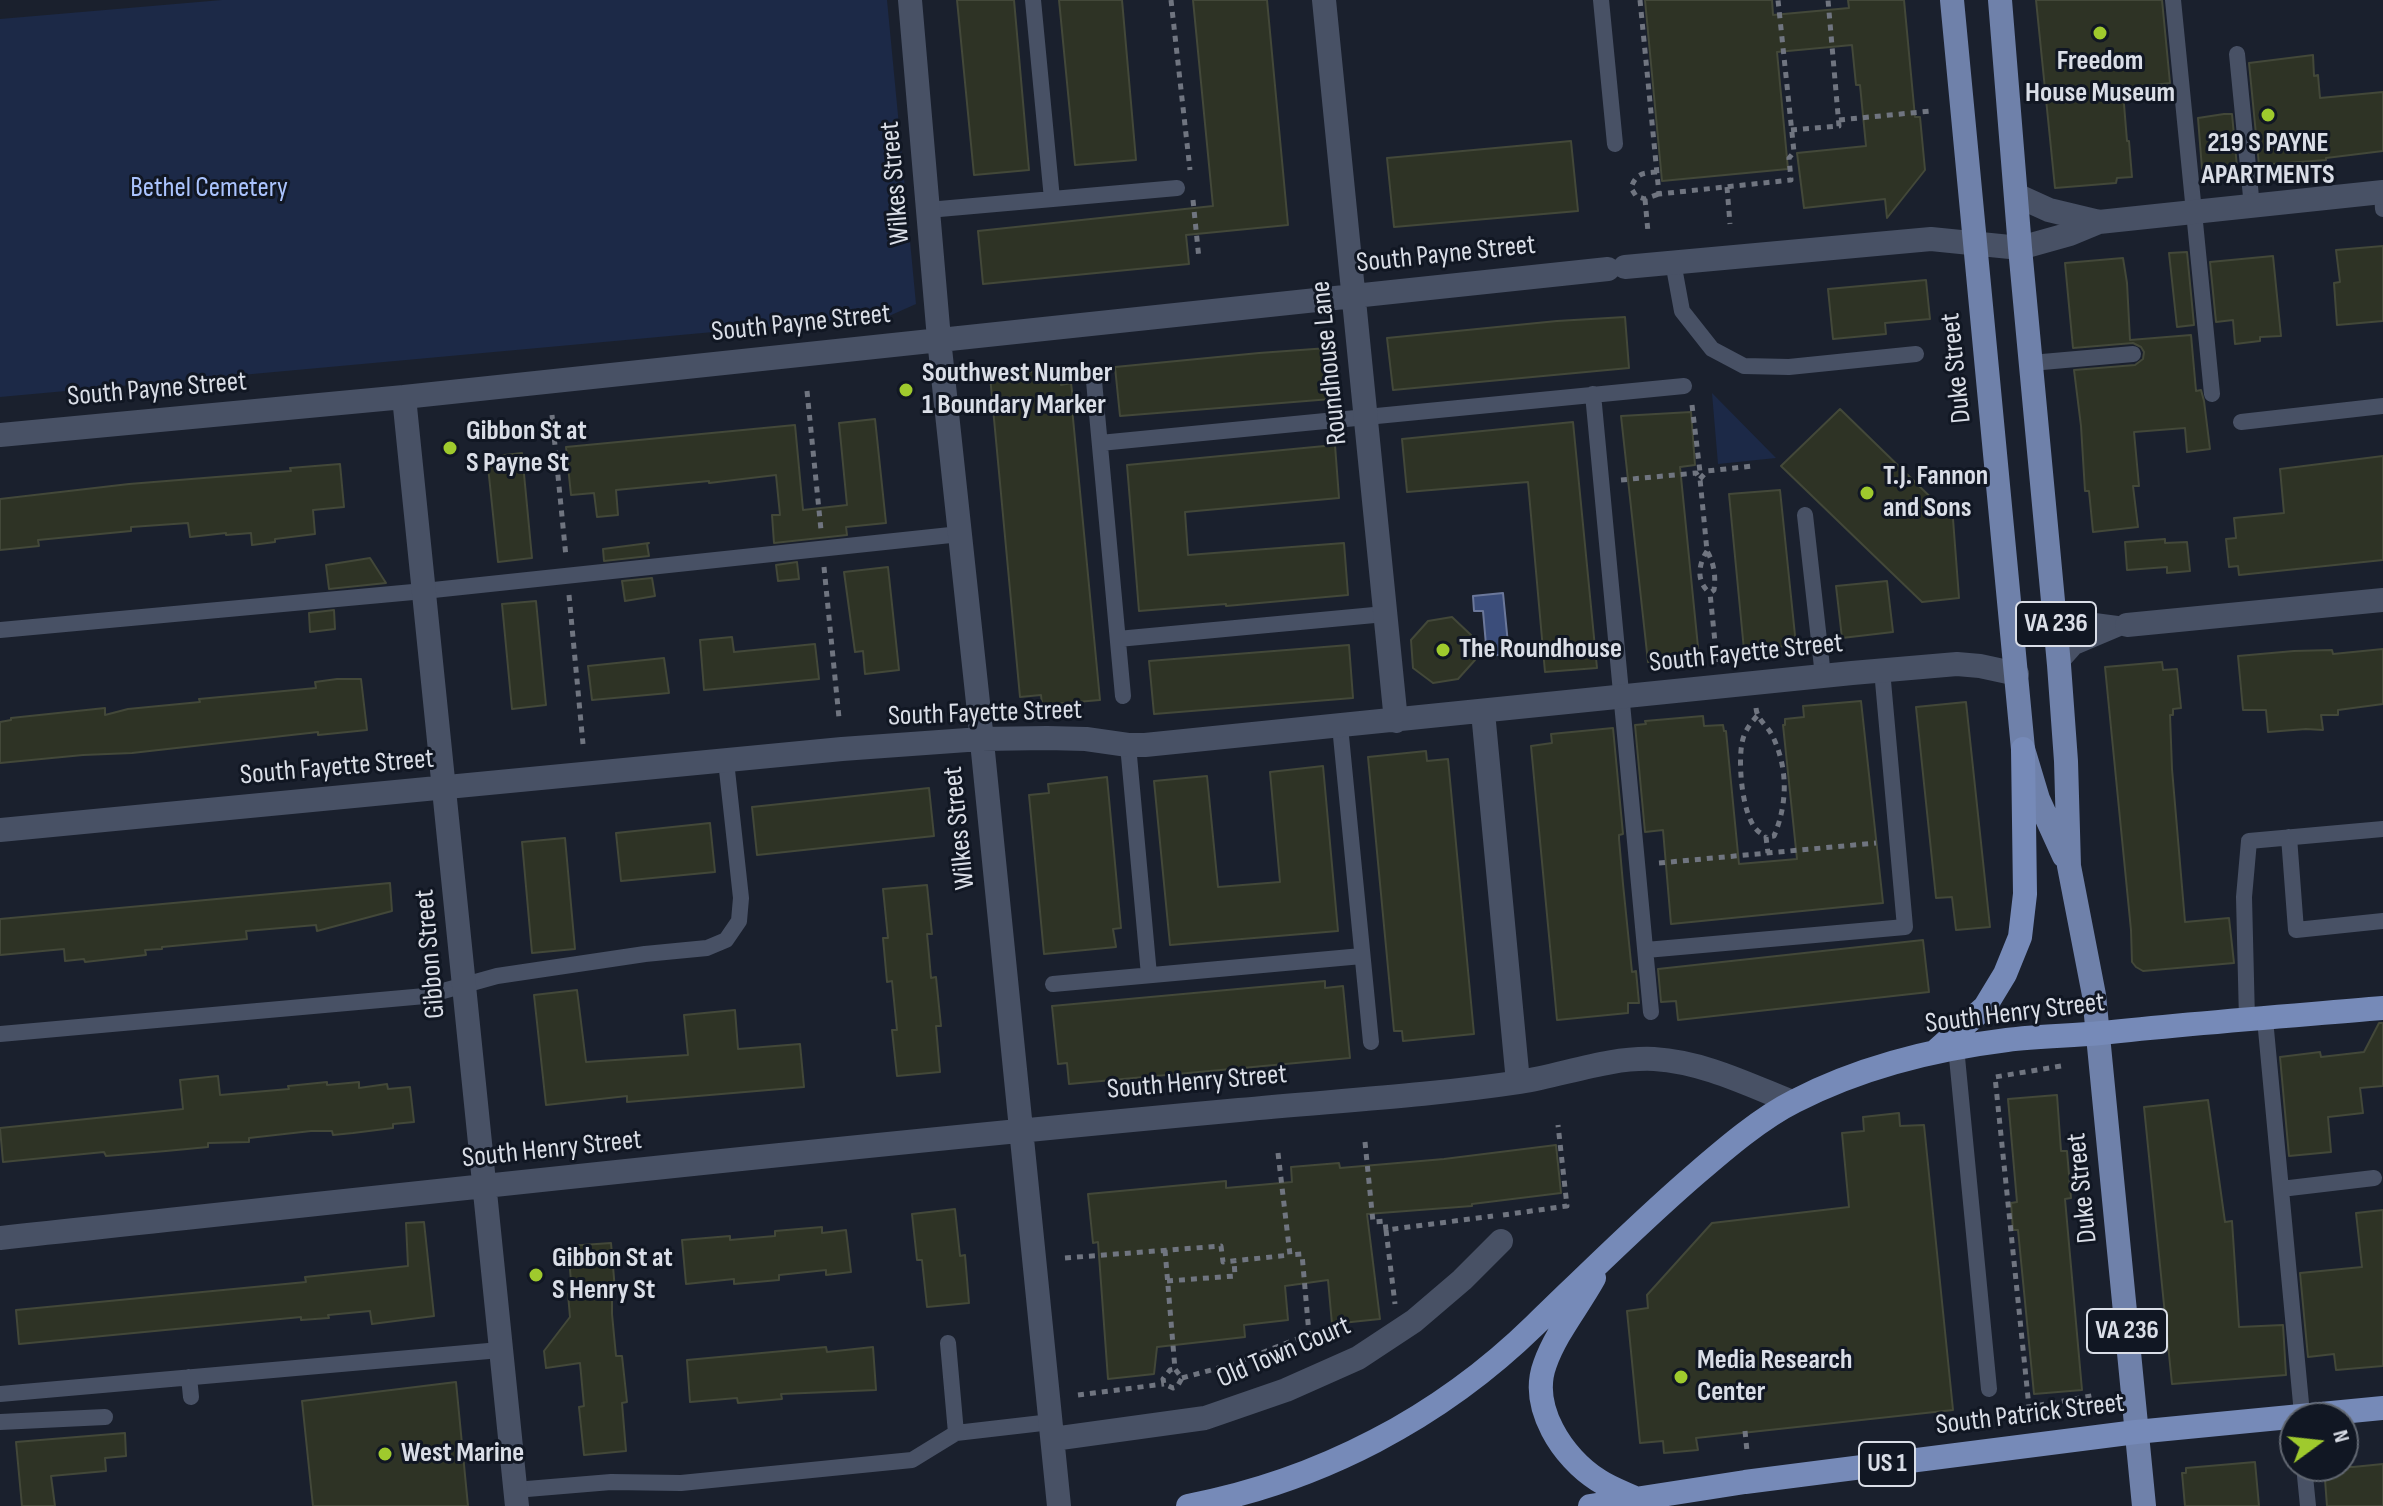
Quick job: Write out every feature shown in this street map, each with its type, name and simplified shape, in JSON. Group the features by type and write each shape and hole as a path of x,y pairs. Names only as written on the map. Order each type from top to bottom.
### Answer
{"highway":[{"path":"1947,1048 1985,1007 2005,974 2020,937 2025,894 2023,749"},
{"name":"South Henry Street","path":"1792,1102 1863,1071 1947,1048 2010,1039 2383,1008"},
{"path":"1188,1506 1235,1497 1309,1472 1416,1419 1468,1385 1532,1328 1608,1252 1731,1143 1792,1102"},
{"path":"1608,1252 1555,1341 1543,1369 1542,1399 1551,1429 1580,1467 1599,1481 1637,1499"},
{"name":"South Patrick Street","path":"2359,1410 2383,1408"},
{"name":"South Patrick Street","path":"1590,1506 1750,1481 2136,1432 2279,1418"}],"main road":[{"name":"Duke Street","path":"1952,0 2023,749 2038,799 2069,866"},
{"name":"Duke Street","path":"2000,0 2059,665 2069,866 2094,995 2144,1506"}],"street":[{"name":"Wilkes Street","path":"910,0 939,339 1059,1506"},
{"name":"Roundhouse Lane","path":"1324,0 1396,721"},
{"name":"South Payne Street","path":"2016,195 2049,210 2099,222"},
{"name":"South Payne Street","path":"0,435 404,397 1673,262 1931,239 2020,248 2099,222 2383,198"},
{"name":"Gibbon Street","path":"404,397 516,1498"},
{"path":"2127,625 2383,600"},
{"name":"South Fayette Street","path":"0,830 981,739 1086,739 1145,745 1882,670 1957,664 2017,674"},
{"path":"1483,712 1518,1082"},
{"name":"South Henry Street","path":"0,1238 1020,1130 1518,1082 1650,1059 1689,1063 1792,1102"},
{"name":"Old Town Court","path":"1052,1430 1205,1418 1286,1390 1358,1358 1414,1321 1501,1241"}],"lane":[{"path":"1033,0 1052,199"},
{"path":"1601,0 1615,144"},
{"path":"2173,0 2212,394"},
{"path":"2237,54 2252,207"},
{"path":"928,210 1184,185"},
{"path":"1673,262 1682,311 1712,349 1744,366 1789,367 1916,354"},
{"path":"2031,363 2133,354"},
{"path":"1094,381 1123,696"},
{"path":"1100,443 1593,394 1687,390"},
{"path":"1593,394 1651,1012"},
{"path":"2241,422 2383,406"},
{"path":"1805,515 1823,676"},
{"path":"0,630 424,591 960,534"},
{"path":"2054,610 2087,620 2127,625"},
{"path":"1118,639 1385,614"},
{"path":"2059,665 2075,647 2127,625"},
{"path":"1646,950 1905,927 1882,670"},
{"path":"1340,726 1371,1042"},
{"path":"1128,745 1149,975"},
{"path":"0,1034 425,996 497,976 707,948 726,940 739,921 741,898 726,761"},
{"path":"2299,1402 2281,1189 2256,1020 2244,897 2249,841 2383,829"},
{"path":"2289,837 2296,930 2383,921"},
{"path":"1053,984 1362,956"},
{"path":"1947,1048 1989,1389"},
{"path":"2281,1189 2374,1178"},
{"path":"948,1343 956,1433"},
{"path":"0,1394 189,1377 256,1380 500,1350"},
{"path":"189,1377 191,1397"},
{"path":"0,1422 105,1417"},
{"path":"516,1498 611,1482 681,1483 912,1460 956,1433 1052,1430"},
{"path":"2306,1482 2308,1506"}],"path":[{"path":"1171,0 1184,185"},
{"path":"1640,0 1659,194"},
{"path":"1657,172 1642,173 1634,178 1631,188 1636,196 1645,199 1659,194 1791,180 1789,158 1794,152 1778,0"},
{"path":"1791,130 1839,126 1828,0"},
{"path":"1839,120 1931,111"},
{"path":"1727,187 1730,224"},
{"path":"1193,198 1199,259"},
{"path":"1645,199 1648,232"},
{"path":"1687,390 1701,472 1707,551 1715,575 1714,590 1710,593"},
{"path":"1620,480 1753,466"},
{"path":"1700,479 1701,472"},
{"path":"1707,551 1699,569 1704,588 1710,593 1718,663"},
{"path":"1755,683 1757,716 1778,748 1784,774 1781,821 1774,836 1766,837"},
{"path":"1757,716 1749,725 1742,742 1742,786 1756,829 1766,837 1768,853"},
{"path":"1638,865 1897,841"},
{"path":"2061,1066 1995,1077 2029,1407 2097,1395"},
{"path":"1386,1230 1567,1206 1558,1125"},
{"path":"1365,1142 1373,1222 1385,1221 1398,1332"},
{"path":"1278,1153 1290,1255"},
{"path":"1065,1258 1221,1246 1223,1262 1302,1254 1309,1334 1323,1374"},
{"path":"1165,1250 1175,1369 1182,1378"},
{"path":"1167,1281 1235,1276 1234,1260"},
{"path":"1078,1395 1164,1384 1177,1387 1182,1378 1237,1363 1309,1334 1358,1358"},
{"path":"1164,1384 1166,1374 1175,1369"},
{"path":"1745,1431 1747,1451"}],"green space":[{"name":"Bethel Cemetery","path":"222,0 887,0 916,304 889,316 0,397 0,19"},
{"path":"1712,393 1776,458 1718,464"}],"shaded area":[{"path":"1503,593 1509,654 1487,656 1483,611 1474,611 1473,596"}],"building":[{"path":"957,0 1014,0 1029,170 974,175"},
{"path":"1059,0 1122,0 1136,160 1075,165"},
{"path":"1193,0 1267,0 1288,225 1186,235 1189,264 983,284 978,231 1213,206"},
{"path":"1645,0 1772,0 1773,15 1849,8 1848,0 1904,0 1915,117 1920,117 1925,170 1887,218 1885,199 1804,208 1797,153 1866,146 1860,85 1856,85 1852,45 1777,52 1788,169 1662,181"},
{"path":"2036,0 2162,0 2170,83 2129,88 2129,92 2123,92 2132,177 2117,178 2116,183 2055,188"},
{"path":"2313,55 2320,98 2383,92 2383,151 2326,160 2259,165 2249,63"},
{"path":"2232,114 2237,167 2202,169 2198,118"},
{"path":"1571,141 1578,211 1394,227 1387,158"},
{"path":"2383,246 2383,321 2337,325 2334,283 2340,282 2336,250"},
{"path":"2187,252 2194,325 2177,327 2169,253"},
{"path":"2273,256 2281,336 2260,337 2260,341 2235,344 2233,320 2216,322 2210,262"},
{"path":"2123,258 2130,340 2191,335 2196,391 2201,390 2204,401 2210,449 2187,452 2185,428 2134,432 2139,486 2133,486 2138,527 2093,532 2089,491 2085,491 2074,370 2135,365 2143,359 2144,352 2133,343 2073,348 2065,263"},
{"path":"1926,280 1930,319 1885,323 1886,334 1833,339 1828,289"},
{"path":"1625,317 1629,368 1393,390 1387,338"},
{"path":"1328,348 1331,399 1120,416 1115,367"},
{"path":"1059,369 1061,385 1071,383 1100,700 1042,705 1041,695 1020,697 990,376"},
{"name":"T.J. Fannon and Sons","path":"1840,409 1953,519 1959,598 1922,602 1781,466"},
{"path":"1691,412 1695,465 1680,467 1699,657 1648,662 1621,416"},
{"path":"875,419 886,523 846,527 847,535 774,543 772,515 780,515 776,475 616,490 618,515 597,517 594,493 571,495 566,447 795,425 803,510 847,505 839,423"},
{"path":"1573,422 1597,668 1545,672 1528,482 1407,492 1402,439"},
{"path":"1335,445 1339,498 1185,512 1188,555 1344,543 1348,595 1139,611 1127,465"},
{"path":"522,453 532,558 498,562 487,457"},
{"path":"2383,456 2383,560 2239,575 2238,566 2229,567 2226,539 2236,538 2234,518 2284,513 2280,469"},
{"path":"340,464 344,507 313,510 315,534 252,545 251,533 190,537 188,523 131,527 131,531 38,540 39,546 0,550 0,499"},
{"path":"1780,490 1796,645 1744,650 1729,494"},
{"path":"2165,539 2165,543 2187,542 2190,571 2167,573 2167,567 2127,570 2125,542"},
{"path":"649,543 649,556 604,561 603,549"},
{"path":"370,558 386,583 329,589 326,565"},
{"path":"797,562 799,579 778,581 776,565"},
{"path":"888,567 899,670 865,674 863,651 855,652 844,572"},
{"path":"652,578 655,596 625,601 622,581"},
{"path":"1887,581 1893,632 1842,638 1836,586"},
{"path":"536,601 546,705 512,709 502,604"},
{"path":"334,610 335,629 310,632 309,613"},
{"name":"The Roundhouse","path":"1452,617 1471,635 1475,660 1458,679 1433,683 1413,668 1411,640 1428,621"},
{"path":"732,637 734,652 815,644 819,679 704,690 700,640"},
{"path":"1349,645 1353,698 1154,714 1149,661"},
{"path":"2383,649 2383,704 2338,710 2338,715 2321,715 2323,730 2268,732 2266,710 2243,710 2238,656 2332,650 2333,654"},
{"path":"664,658 669,693 592,700 588,666"},
{"path":"2162,662 2163,670 2177,669 2181,708 2173,709 2173,715 2170,715 2185,922 2229,918 2234,963 2143,971 2132,962 2105,667"},
{"path":"361,679 367,730 0,763 0,722 11,718 105,708 105,715 128,709 200,702 199,699 316,688 315,682"},
{"path":"1861,701 1883,903 1671,924 1663,830 1645,832 1635,725 1646,724 1645,721 1703,716 1704,726 1723,725 1739,864 1797,859 1783,725 1785,719 1804,717 1803,706"},
{"path":"1966,702 1990,927 1956,930 1952,897 1936,898 1916,707"},
{"path":"1613,728 1623,834 1619,835 1619,839 1623,884 1632,972 1636,971 1639,1003 1628,1003 1628,1013 1557,1020 1531,746 1552,743 1551,734"},
{"path":"1426,751 1427,761 1448,759 1474,1034 1403,1041 1402,1031 1394,1031 1368,757"},
{"path":"1323,766 1338,931 1170,945 1154,781 1207,776 1218,887 1280,882 1270,772"},
{"path":"1107,777 1121,928 1113,929 1116,947 1044,954 1029,795 1049,793 1048,784"},
{"path":"929,788 934,836 757,855 752,807"},
{"path":"710,823 715,872 621,881 616,833"},
{"path":"565,838 575,949 532,953 522,842"},
{"path":"390,883 392,911 317,931 316,925 246,931 247,939 162,947 145,950 146,955 85,962 84,959 65,961 64,949 0,955 0,919"},
{"path":"927,885 932,934 927,934 931,978 936,977 941,1026 936,1026 940,1072 897,1076 892,1030 897,1030 892,981 887,982 883,938 888,938 883,889"},
{"path":"1923,940 1929,992 1678,1020 1676,1001 1661,1002 1658,969"},
{"path":"1325,981 1325,988 1343,986 1350,1058 1069,1084 1067,1063 1058,1064 1052,1006"},
{"path":"577,990 586,1062 688,1055 684,1015 735,1010 738,1049 800,1044 804,1087 627,1102 627,1096 546,1105 534,995"},
{"path":"2379,1023 2383,1023 2383,1086 2360,1088 2363,1113 2328,1117 2331,1152 2289,1156 2280,1057 2320,1052 2321,1057 2364,1052"},
{"path":"218,1076 220,1095 327,1082 327,1085 359,1082 359,1088 387,1084 388,1089 410,1087 414,1122 393,1124 393,1128 333,1135 332,1131 311,1131 249,1138 249,1142 208,1143 208,1147 106,1156 104,1152 3,1162 0,1128 183,1109 180,1080"},
{"path":"2057,1095 2061,1151 2067,1151 2071,1198 2065,1199 2082,1390 2034,1394 2018,1230 2013,1230 2011,1203 2017,1202 2008,1099"},
{"path":"2208,1100 2225,1222 2232,1221 2239,1327 2283,1325 2286,1375 2172,1384 2144,1107"},
{"path":"1899,1113 1900,1126 1924,1125 1953,1410 1696,1438 1698,1450 1664,1453 1663,1441 1640,1443 1627,1311 1648,1308 1647,1295 1712,1223 1849,1207 1842,1133 1864,1131 1863,1117"},
{"path":"1556,1145 1561,1193 1472,1206 1367,1214 1380,1319 1332,1324 1328,1280 1285,1286 1288,1320 1244,1325 1245,1337 1157,1347 1154,1374 1108,1379 1098,1242 1093,1243 1088,1194 1226,1181 1226,1188 1292,1182 1291,1167 1339,1163 1340,1168"},
{"path":"955,1209 960,1256 965,1255 969,1303 927,1307 922,1260 917,1260 912,1214"},
{"path":"2383,1210 2383,1366 2336,1370 2334,1354 2308,1357 2300,1273 2362,1267 2356,1213"},
{"path":"424,1222 434,1316 372,1324 370,1311 328,1315 329,1318 301,1320 301,1317 19,1344 16,1310 306,1282 305,1277 408,1266 406,1223"},
{"path":"822,1227 822,1233 846,1230 851,1272 826,1275 826,1270 779,1275 779,1280 734,1284 734,1279 686,1284 682,1240 775,1236 775,1231"},
{"path":"611,1243 616,1356 622,1356 627,1402 622,1403 626,1451 584,1455 579,1407 584,1406 580,1363 546,1368 544,1351 570,1317 568,1294 572,1293 568,1246"},
{"path":"826,1347 827,1352 873,1347 876,1390 781,1394 782,1399 738,1403 737,1398 690,1402 687,1360"},
{"name":"West Marine","path":"456,1382 468,1506 313,1506 302,1401"},
{"path":"125,1433 126,1456 105,1458 106,1471 51,1476 55,1506 22,1506 16,1442"},
{"path":"2255,1462 2259,1506 2185,1506 2182,1473 2186,1473 2186,1468"},
{"path":"2383,1464 2383,1506 2327,1506 2325,1482 2359,1482 2359,1466"}],"place":[{"name":"Freedom House Museum","path":"2100,33"},
{"name":"219 S PAYNE APARTMENTS","path":"2268,115"},
{"name":"Southwest Number 1 Boundary Marker","path":"906,390"},
{"name":"Gibbon St at S Payne St","path":"450,448"},
{"name":"T.J. Fannon and Sons","path":"1867,493"},
{"name":"The Roundhouse","path":"1443,650"},
{"name":"Gibbon St at S Henry St","path":"536,1275"},
{"name":"Media Research Center","path":"1681,1377"},
{"name":"West Marine","path":"385,1454"}]}
